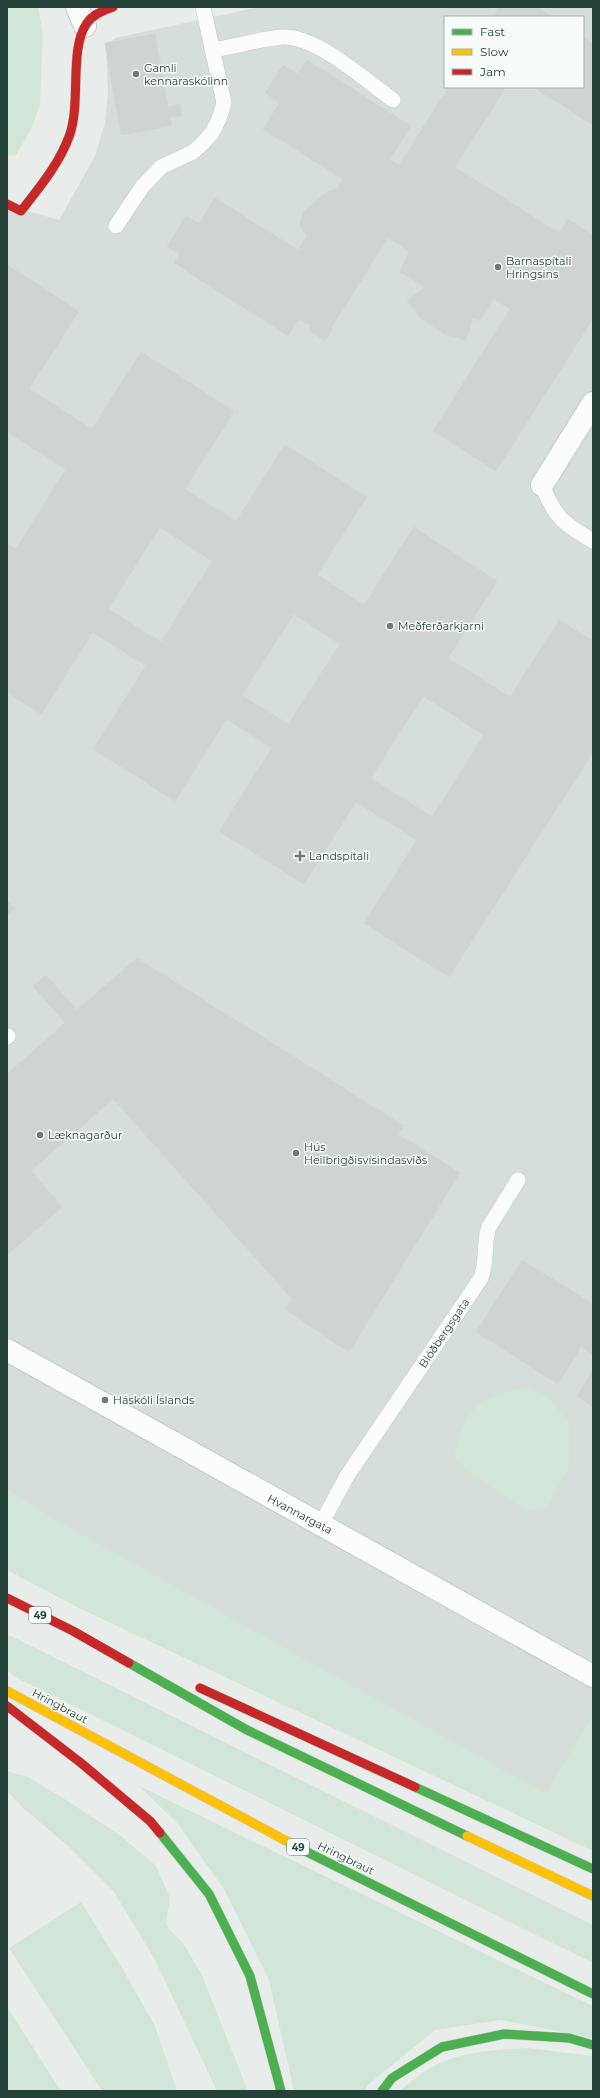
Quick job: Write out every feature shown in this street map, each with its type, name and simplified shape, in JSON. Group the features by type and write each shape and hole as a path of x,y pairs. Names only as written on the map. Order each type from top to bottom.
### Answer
{"main road":[{"path":"7,204 21,211 59,160 70,135 76,107 78,42 81,16 95,15 113,7"},
{"name":"49","path":"7,1598 73,1631 247,1730 593,1896"},
{"path":"73,1631 167,1674"},
{"path":"189,1684 593,1869"},
{"name":"Hringbraut","path":"7,1691 276,1836 593,1994"},
{"path":"7,1706 80,1763 150,1822 209,1894 250,1976 281,2091"},
{"path":"382,2091 392,2078 442,2047 504,2034 569,2038 593,2045"}],"street":[{"path":"542,485 593,403"},
{"name":"Hvannargata","path":"7,1350 593,1676"}],"lane":[{"path":"116,226 142,187 161,168 193,152 212,134 220,119 224,103 203,7"},
{"path":"212,50 282,37 304,40 327,52 393,100"},
{"path":"542,485 552,508 564,523 590,539"},
{"name":"Blóðbergsgata","path":"321,1524 347,1476 481,1278 485,1265 486,1234 518,1180"}],"shaded area":[{"name":"Landspítali","path":"260,7 593,7 593,1810 540,1806 7,1492 7,205 59,220 95,156 105,123 108,91 106,51 108,44 115,38"}],"green space":[{"path":"7,7 38,7 43,34 40,104 31,130 16,155 7,155"},
{"path":"528,1387 551,1400 569,1424 569,1466 547,1507 528,1511 471,1474 454,1456 464,1425 470,1414 477,1406 497,1396"},
{"path":"7,1489 57,1521 546,1794 591,1718 593,1719 593,1851 77,1607 7,1570"},
{"path":"7,1634 593,1925 593,1963 21,1680 7,1671"},
{"path":"7,1771 28,1777 63,1798 121,1836 156,1866 170,1898 166,1923 169,1929 183,1943 202,1975 248,2091 217,2091 155,1960 114,1892 68,1846 24,1809 7,1791"},
{"path":"139,1786 593,2006 593,2038 501,2020 435,2030 368,2085 364,2091 294,2091 269,1980 224,1889 177,1823"},
{"path":"81,1902 121,1966 155,2026 177,2091 102,2091 9,1948"},
{"path":"7,2007 61,2091 7,2091"},
{"path":"529,2048 593,2056 593,2091 400,2091 414,2078 444,2061 476,2052"}],"building":[{"path":"499,7 537,7 550,16 494,16"},
{"name":"Gamli kennaraskólinn","path":"155,34 168,107 180,104 182,116 170,118 172,126 121,135 105,43"},
{"path":"584,38 593,43 593,125 535,88 584,88"},
{"name":"Barnaspítali Hringsins","path":"307,60 411,126 390,159 399,165 448,88 501,88 504,90 455,167 559,233 568,219 593,235 593,319 496,471 433,431 510,309 494,299 480,321 473,317 466,340 445,335 421,318 407,301 425,287 400,272 409,251 388,238 331,328 333,329 325,341 309,330 312,326 299,319 288,336 174,263 180,254 167,246 186,216 199,224 215,198 298,250 307,236 302,230 300,223 304,211 328,191 337,189 343,179 263,129 280,102 265,93 283,65 297,74"},
{"name":"Meðferðarkjarni","path":"7,265 79,311 29,389 92,429 141,352 234,411 185,489 236,521 285,445 367,497 317,575 364,605 414,527 497,581 448,658 510,697 559,620 593,641 593,752 449,977 364,923 417,840 356,802 304,884 219,831 272,748 227,719 175,801 93,749 146,666 93,632 41,714 7,692 7,543 16,549 66,469 7,432","holes":["160,527 212,561 161,642 108,609","294,614 340,644 288,724 242,695","423,696 484,735 432,817 371,778"]},
{"path":"7,900 15,909 7,915"},
{"name":"Læknagarður","path":"137,958 197,1025 31,1171 62,1207 7,1255 7,1074 65,1023 33,986 46,975 77,1010"},
{"name":"Hús Heilbrigðisvísindasviðs","path":"137,958 404,1126 398,1134 460,1173 349,1352 285,1309 292,1299 113,1099 197,1025"},
{"path":"522,1260 593,1304 593,1355 581,1347 558,1384 476,1332"},
{"path":"593,1371 593,1407 577,1396"}],"traffic: fast":[{"path":"129,1663 247,1730 467,1836"},
{"path":"415,1787 593,1869"},
{"path":"160,1833 209,1894 250,1976 281,2091"},
{"path":"305,1851 593,1994"},
{"path":"382,2091 392,2078 442,2047 504,2034 569,2038 593,2045"}],"traffic: slow":[{"path":"7,1691 305,1851"},
{"path":"467,1836 593,1896"}],"traffic: jam":[{"path":"7,204 21,211 49,174 61,155 70,134 73,121 78,46 82,34 87,23 92,17 113,7"},
{"path":"7,1598 73,1631 129,1663"},
{"path":"200,1688 415,1787"},
{"path":"7,1706 81,1763 150,1821 160,1833"}],"place":[{"name":"Gamli kennaraskólinn","path":"136,74"},
{"name":"Barnaspítali Hringsins","path":"498,267"},
{"name":"Meðferðarkjarni","path":"390,626"},
{"name":"Landspítali","path":"300,856"},
{"name":"Læknagarður","path":"40,1135"},
{"name":"Hús Heilbrigðisvísindasviðs","path":"296,1153"},
{"name":"Háskóli Íslands","path":"105,1400"}]}
